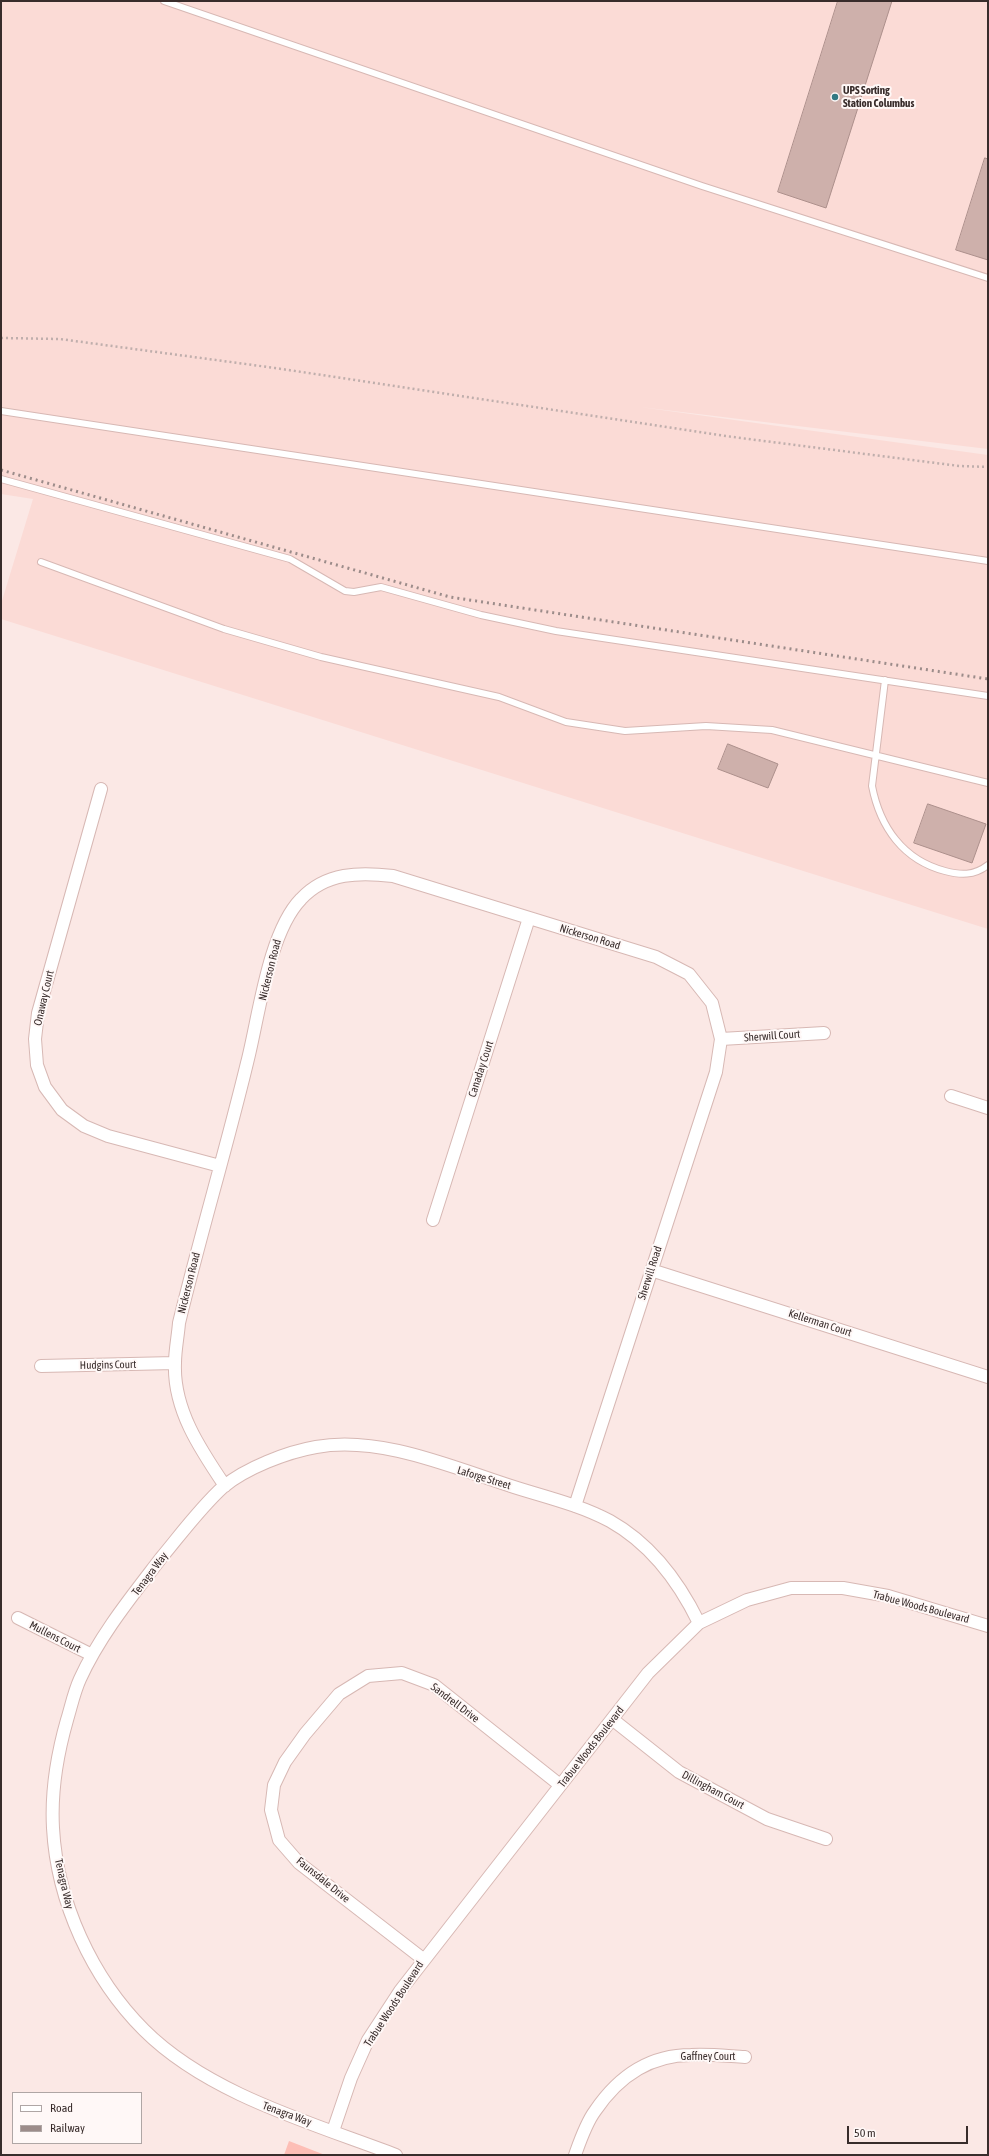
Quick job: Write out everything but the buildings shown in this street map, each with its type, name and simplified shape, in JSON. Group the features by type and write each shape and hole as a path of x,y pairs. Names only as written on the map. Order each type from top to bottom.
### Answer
{"street":[{"name":"Onaway Court","path":"101,789 38,1013 35,1039 37,1065 45,1087 62,1110 84,1126 108,1136 220,1166"},
{"name":"Nickerson Road","path":"225,1486 187,1423 177,1392 175,1364 179,1323 247,1064 276,941 287,917 301,898 322,883 344,874 369,873 393,876 656,957 689,974 712,1004 721,1039"},
{"name":"Canaday Court","path":"433,1220 529,918"},
{"name":"Sherwill Court","path":"721,1039 824,1033"},
{"name":"Sherwill Road","path":"575,1506 716,1072 721,1039"},
{"path":"951,1096 988,1108"},
{"name":"Kellerman Court","path":"651,1270 988,1377"},
{"name":"Hudgins Court","path":"41,1366 175,1364"},
{"name":"Laforge Street","path":"225,1486 255,1468 288,1454 316,1446 345,1444 377,1447 415,1456 575,1506 609,1520 633,1536 652,1552 685,1595 699,1623"},
{"name":"Tenagra Way","path":"225,1486 191,1520 145,1580 92,1656 78,1683 63,1737 54,1780 53,1829 60,1873 70,1913 90,1955 114,1995 142,2029 178,2060 256,2102 396,2155"},
{"name":"Trabue Woods Boulevard","path":"333,2131 351,2078 368,2040 423,1959 648,1673 699,1623 747,1600 791,1588 843,1588 888,1596 988,1626"},
{"name":"Mullens Court","path":"18,1618 92,1656"},
{"name":"Sandrell Drive","path":"305,1734 339,1694 368,1676 402,1673 434,1685 560,1786"},
{"name":"Dillingham Court","path":"612,1719 679,1772 767,1819 826,1839"},
{"name":"Faunsdale Drive","path":"305,1734 285,1762 274,1785 272,1810 279,1840 299,1863 423,1959"},
{"name":"Gaffney Court","path":"574,2155 594,2112 613,2089 633,2070 662,2059 689,2055 745,2057"}],"lane":[{"path":"164,1 702,186 988,278"},
{"path":"1,412 988,561"},
{"path":"1,479 290,560 345,592 354,592 381,587 481,615 556,630 988,696"},
{"path":"41,562 224,629 321,657 499,697 566,722 625,731 706,726 744,727 806,738 875,757 988,783"},
{"path":"885,680 872,786 875,802 886,828 905,851 918,861 933,868 964,875 974,873 988,865"}],"path":[{"path":"1,338 68,340 275,368 733,437 960,466 988,467"}],"shaded area":[{"path":"1,1 988,1 988,449 640,407 988,455 988,929 1,619 1,604 33,499 1,494"},
{"path":"289,2141 325,2155 284,2155"}],"railway":[{"path":"1,470 450,597 988,679"}],"place":[{"name":"UPS Sorting Station Columbus","path":"835,97"}]}
